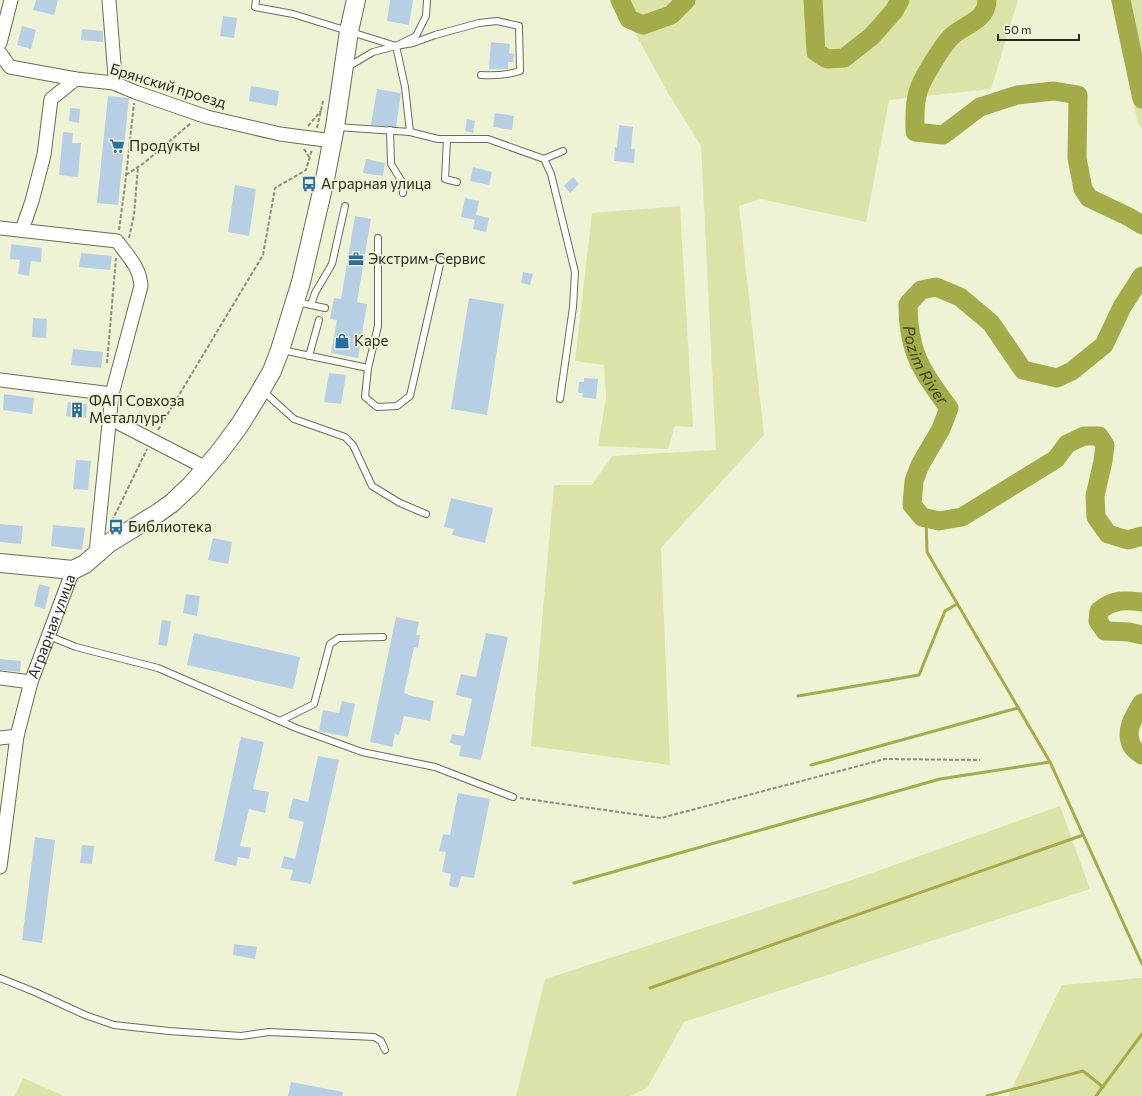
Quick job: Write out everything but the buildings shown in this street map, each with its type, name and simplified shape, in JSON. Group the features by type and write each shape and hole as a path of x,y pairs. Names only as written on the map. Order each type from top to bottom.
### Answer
{"street":[{"path":"0,43 11,0"},
{"path":"109,0 115,77 114,83"},
{"name":"Аграрная улица","path":"0,867 17,736 31,682 73,570 84,564 96,553 121,535 172,503 206,468 239,426 262,390 303,303 334,134 343,70 356,0"},
{"name":"Брянский проезд","path":"0,53 10,67 76,79 114,83 201,115 298,137 315,139 334,134"},
{"path":"22,230 44,155 51,99 76,79"},
{"path":"0,228 117,241 137,267 141,278 141,286 112,394 96,553"},
{"path":"0,380 112,394"},
{"path":"109,418 206,468"},
{"path":"0,563 73,570"},
{"path":"0,678 31,682"},
{"path":"0,738 17,736"}],"lane":[{"path":"256,0 255,7 293,14 396,46 416,36 426,16 427,0"},
{"path":"343,70 373,52 413,43 435,35 480,23 497,21 519,26 520,71 505,75 482,75"},
{"path":"396,46 406,86 410,132"},
{"path":"390,130 391,164 404,185 403,193"},
{"path":"334,134 390,130 410,132 438,139 488,139 544,159 563,151"},
{"path":"447,139 445,179 457,182"},
{"path":"544,159 551,174 575,272 573,307 560,399"},
{"path":"303,303 315,293 332,264 345,206"},
{"path":"378,238 378,326 368,368 365,397 377,407 397,406 410,396 441,260"},
{"path":"303,303 325,308"},
{"path":"310,356 319,320"},
{"path":"280,350 368,368"},
{"path":"262,390 294,419 345,437 353,445 372,486 400,502 426,514"},
{"path":"49,636 76,646 158,668 280,721 362,752 435,767 513,797"},
{"path":"280,721 314,704 330,644 339,638 383,638"},
{"path":"0,978 85,1015 114,1025 241,1036 269,1032 374,1037 381,1041 385,1050"}],"path":[{"path":"107,370 117,241 135,92"},
{"path":"110,523 144,453 263,255 275,188 306,170 315,139 324,95"},
{"path":"298,137 321,110"},
{"path":"126,175 138,167 201,115"},
{"path":"126,253 134,216 138,167"},
{"path":"513,797 661,818 886,759 980,760"}],"green space":[{"path":"617,0 1018,0 991,89 889,100 866,222 761,199 739,206 764,435 661,548 670,765 531,746 554,485 592,485 612,456 716,450 701,146 668,93"},
{"path":"1111,0 1142,0 1142,129 1138,124"},
{"path":"680,206 693,427 675,426 668,449 598,446 606,398 604,365 575,361 592,213"},
{"path":"1060,806 1090,889 684,1022 647,1088 630,1096 516,1096 545,979 852,880"},
{"path":"1142,978 1142,1096 1008,1096 1062,985"},
{"path":"23,1078 64,1096 15,1096"}],"waterway":[{"name":"Pozim River","path":"620,0 629,19 643,25 671,15 686,0"},
{"name":"Pozim River","path":"813,0 816,52 827,59 844,58 872,36 894,11 900,0"},
{"name":"Pozim River","path":"987,0 983,13 950,38 927,72 920,87 916,101 915,132 943,135 980,107 1017,95 1054,91 1078,95 1077,158 1083,189 1089,198 1129,217 1142,225"},
{"path":"1121,0 1142,99"},
{"name":"Pozim River","path":"1142,276 1122,307 1104,345 1072,371 1057,378 1023,370 991,323 960,297 936,287 921,290 908,304 910,335 918,360 931,383 949,408 941,429 920,465 914,481 912,505 922,517 939,521 962,517 1056,459 1067,444 1084,436 1099,436 1105,445 1095,496 1096,517 1108,534 1128,540 1142,536"},
{"path":"926,518 927,552 1050,762"},
{"name":"Pozim River","path":"1142,602 1114,602 1099,611 1098,621 1105,631 1129,632 1142,635"},
{"path":"798,696 919,675 945,611 957,604"},
{"name":"Pozim River","path":"1142,703 1131,724 1129,735 1133,747 1142,755"},
{"path":"811,765 1018,708"},
{"path":"574,883 940,779 1050,762 1142,964"},
{"path":"650,988 1083,835"},
{"path":"1096,1096 1142,1034"},
{"path":"987,1096 1083,1071 1103,1087"}],"place":[{"name":"Продукты","path":"117,146"},
{"name":"Аграрная улица","path":"309,184"},
{"name":"Экстрим-Сервис","path":"356,259"},
{"name":"Каре","path":"342,341"},
{"name":"ФАП Совхоза Металлург","path":"77,410"},
{"name":"Библиотека","path":"116,527"}]}
